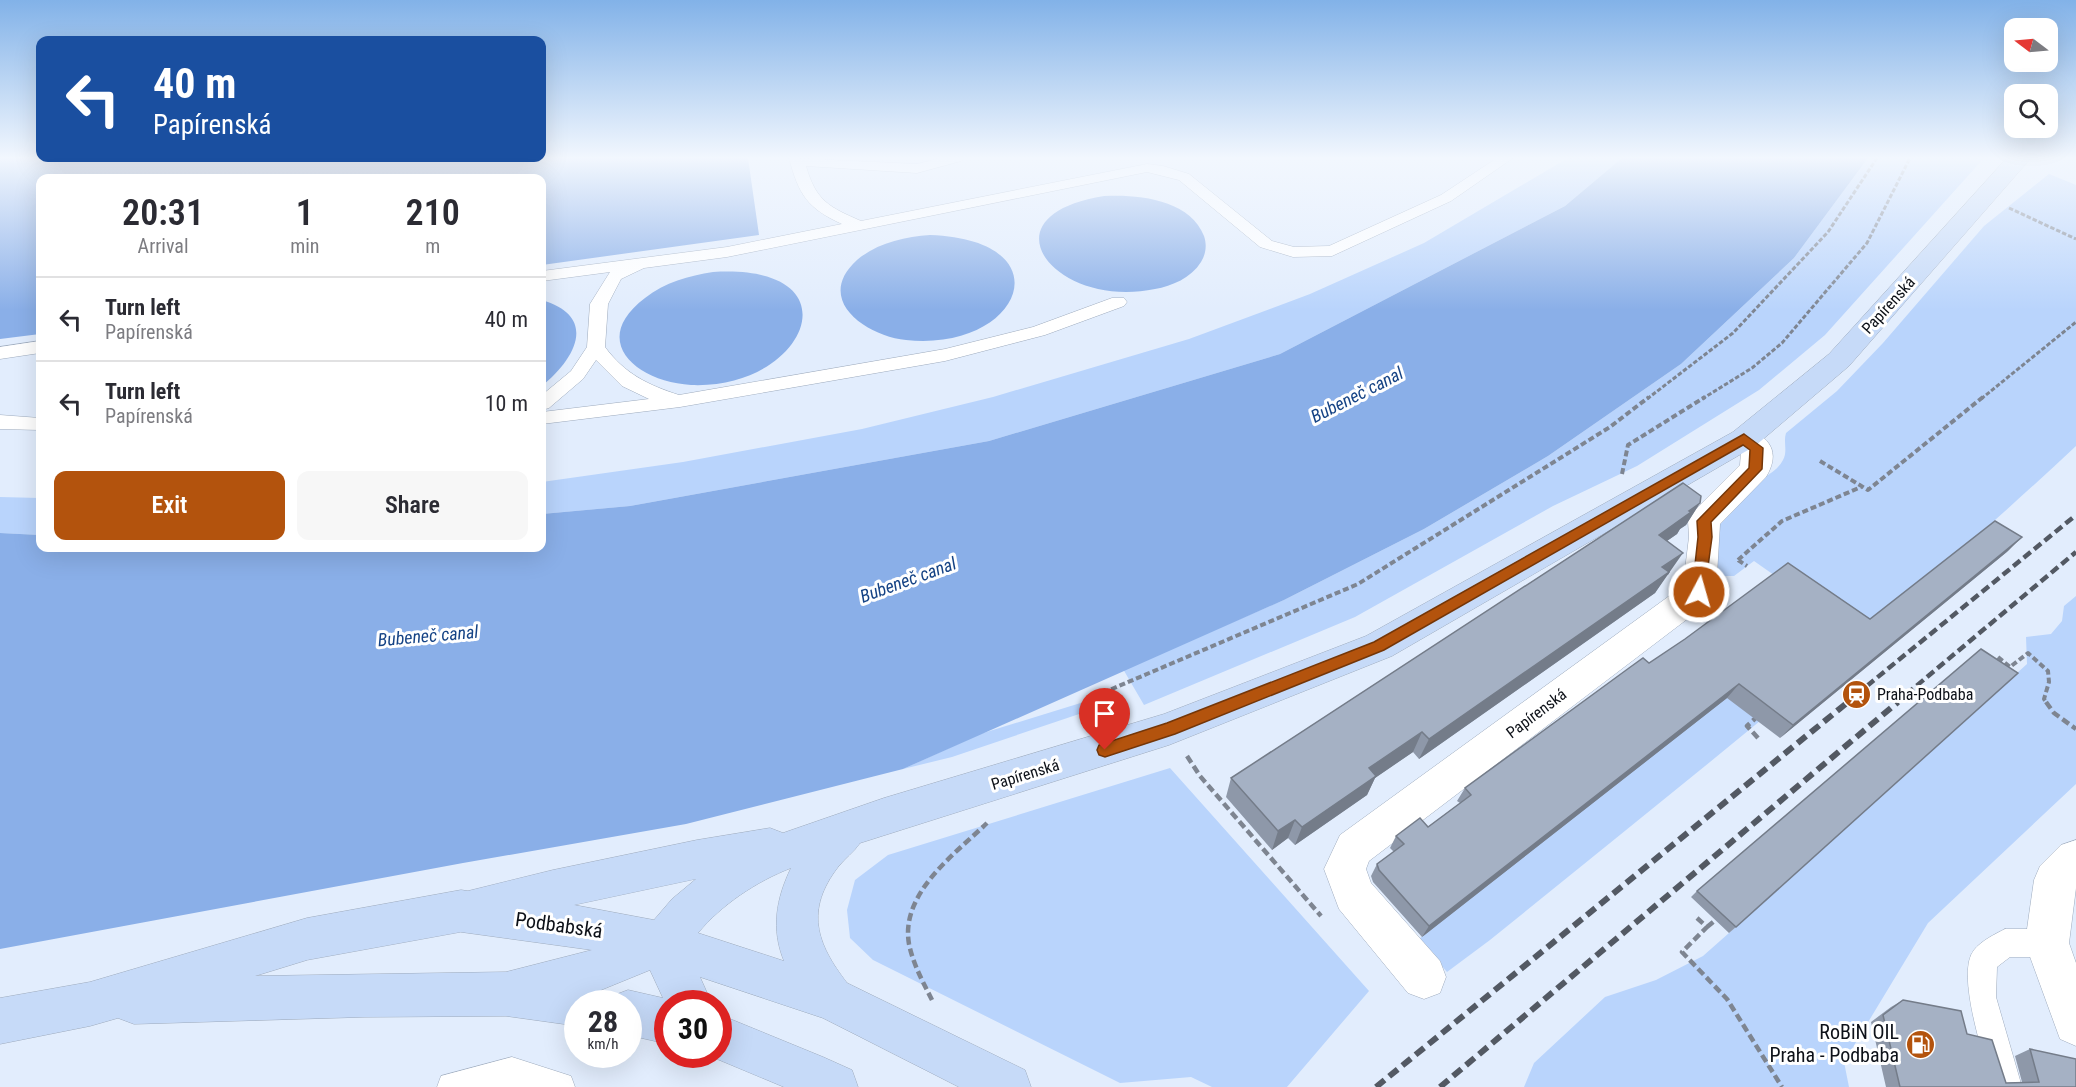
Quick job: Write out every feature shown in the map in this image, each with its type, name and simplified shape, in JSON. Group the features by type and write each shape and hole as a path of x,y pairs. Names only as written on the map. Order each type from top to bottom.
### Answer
{"street":[{"name":"Papírenská","path":"506,994 586,974 662,943 687,914 714,890 750,867 832,833 1170,729 1379,646 1744,439 1839,360 1974,209"},
{"name":"Papírenská","path":"1424,977 1354,895 1345,869 1354,848 1699,592 1705,537 1704,521 1755,469 1757,448 1744,439"},
{"name":"Papírenská","path":"461,912 588,880 832,833"},
{"path":"831,999 815,981 802,958 797,934 798,909 804,885 815,863 831,843 832,833"},
{"path":"2076,859 2055,880 2047,943 2076,1023"},
{"name":"Podbabská","path":"0,1021 90,1004 307,939 461,912 577,926 662,943 831,999 1008,1087"},
{"path":"662,943 669,965 682,990"},
{"name":"Podbabská","path":"90,1004 364,995 506,994 564,1001"},
{"path":"732,1043 835,1087"}],"lane":[{"path":"821,209 860,226"},
{"path":"546,275 727,252 945,209"},
{"path":"1223,209 1266,244 1293,252 1332,251 1423,209"},
{"path":"546,401 578,375 596,347 598,304 615,276 653,260"},
{"path":"546,418 680,401 945,355 1039,331 1118,302"},
{"path":"596,347 609,367 628,381 658,395 680,401"},
{"path":"0,353 36,348"},
{"path":"0,422 36,424"},
{"path":"2007,1087 1982,997 1983,960 2005,943 2047,943"},
{"path":"452,1087 512,1080 560,1087"}],"path":[{"path":"1108,724 1094,697 1358,584 1610,427 1733,333 1828,232 1843,209"},
{"path":"1620,483 1628,445 1752,368 1782,343 1867,243 1885,209"},
{"path":"2010,209 2076,239"},
{"path":"1820,461 1868,490 2076,322"},
{"path":"1738,560 1782,521 1862,486"},
{"path":"1998,657 2010,667 2028,653 2048,671 2049,682 2044,699 2054,713 2076,729"},
{"path":"1758,738 1747,726 1763,711"},
{"path":"1170,729 1200,776 1322,918"},
{"path":"932,1000 916,973 907,943 910,910 921,890 944,863 990,819"},
{"path":"1725,912 1682,952 1727,999 1782,1087"},
{"path":"1697,918 1707,927"}],"shaded area":[{"path":"1482,209 1560,209 1280,354 989,441 630,506 546,514 546,481 683,462 862,429 993,397 1189,339 1310,294 1424,243"},
{"path":"1830,209 1938,209 1825,335 1759,390 1637,466 1553,506 1355,617 1144,705 1123,669 1284,600 1424,529 1548,456 1681,364 1794,258"},
{"path":"2006,209 2076,209 2076,446 1861,637 1639,820 1447,972 1419,939 1794,644 1850,628 1754,561 1734,576 1718,576 1711,566 1709,536 1732,505 1751,485 1780,465 1785,453 1786,433 1837,391 1883,343 1984,226"},
{"path":"0,497 36,498 36,535 0,533"},
{"path":"2076,596 2076,784 1928,923 1844,1062 1849,1087 1524,1087 1534,1063 1605,997 1656,980 1703,956 1729,933 2027,664 2026,637 2051,634 2062,621 2064,606"},
{"path":"1087,701 1094,709 952,757 903,769 980,734"},
{"path":"1170,768 1369,991 1287,1087 1212,1087 1191,1077 1120,1083 873,960 850,938 847,910 855,880 888,855"}],"water":[{"path":"0,209 36,209 36,334 0,339"},
{"path":"546,209 755,209 759,235 546,264"},
{"path":"1064,209 1178,209 1197,224 1204,236 1206,249 1197,268 1181,280 1155,289 1119,292 1088,286 1062,274 1046,258 1039,240 1045,222"},
{"name":"Bubeneč canal","path":"1560,209 1830,209 1794,258 1681,364 1548,456 1424,529 1284,600 903,769 686,824 0,949 0,533 36,535 36,552 546,552 546,514 630,506 989,441 1280,354"},
{"path":"930,235 973,241 1000,255 1013,274 1013,294 1001,313 978,329 946,339 906,340 876,331 850,313 843,302 841,289 845,275 857,260 873,249 891,242"},
{"path":"713,272 759,274 788,287 801,305 801,327 788,349 764,368 731,381 691,385 671,382 653,376 638,367 626,356 620,344 621,329 628,314 645,298 669,284"},
{"path":"546,302 560,307 571,317 576,328 576,339 572,351 546,382"}],"building":[{"path":"1683,483 1701,496 1700,503 1659,535 1683,553 1662,567 1669,572 1429,739 1422,732 1369,768 1376,776 1302,827 1295,820 1278,831 1231,778"},
{"path":"1995,521 2022,537 1793,725 1739,684 1429,926 1379,870 1377,864 1404,844 1396,836 1420,818 1428,827 1471,795 1465,788 1643,658 1649,663 1788,563 1870,619"},
{"path":"1981,649 2018,673 1736,927 1697,891"},
{"path":"1903,1000 1961,1011 1967,1034 1992,1040 2006,1083 2039,1082 2030,1049 2076,1059 2076,1087 1900,1087 1883,1015"}],"railway":[{"path":"1846,703 2076,515"},
{"path":"1896,703 2076,552"},
{"path":"1376,1087 1848,702"},
{"path":"1440,1087 1898,702"}],"place":[{"name":"Praha-Podbaba","path":"1856,694"},
{"name":"RoBiN OIL Praha - Podbaba","path":"1920,1044"}],"route":[{"path":"1105,750 1170,729 1379,646 1744,439 1757,448 1755,469 1704,521 1705,537 1699,592"}]}
